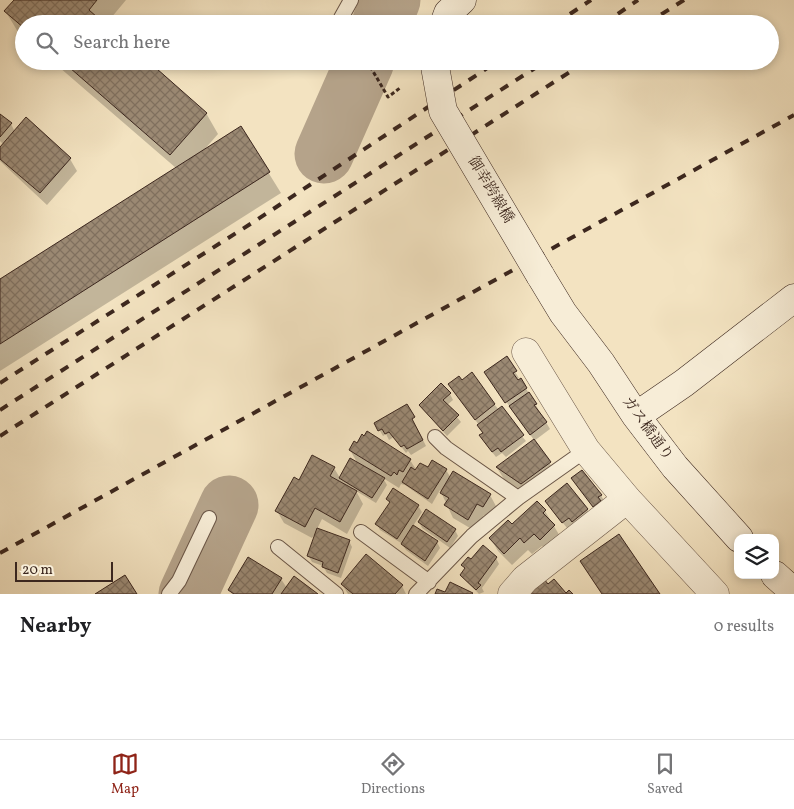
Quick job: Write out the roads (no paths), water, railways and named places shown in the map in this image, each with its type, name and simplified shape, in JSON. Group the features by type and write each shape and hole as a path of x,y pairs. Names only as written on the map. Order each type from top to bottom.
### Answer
{"street":[{"path":"447,15 462,0"},
{"name":"御幸跨線橋","path":"436,70 443,110 563,313"},
{"path":"636,416 684,383 794,298"},
{"name":"ガス橋通り","path":"563,313 601,363 636,416 675,467 735,534"},
{"path":"526,352 586,450 627,499 715,594"},
{"path":"512,594 526,579 627,499"},
{"path":"779,579 794,592"}],"lane":[{"path":"343,15 351,0"},
{"path":"435,437 446,448 518,498"},
{"path":"416,594 472,536 518,498 586,450"},
{"path":"169,594 179,581 209,518"},
{"path":"362,532 429,582"},
{"path":"278,547 336,594"}],"waterway":[{"path":"385,15 391,0"},
{"path":"324,154 361,70"},
{"path":"188,594 229,505"}],"railway":[{"path":"568,15 591,0"},
{"path":"616,15 638,0"},
{"path":"660,15 684,0"},
{"path":"0,383 255,221 484,70"},
{"path":"0,410 532,70"},
{"path":"0,436 573,70"},
{"path":"0,553 794,115"}]}
